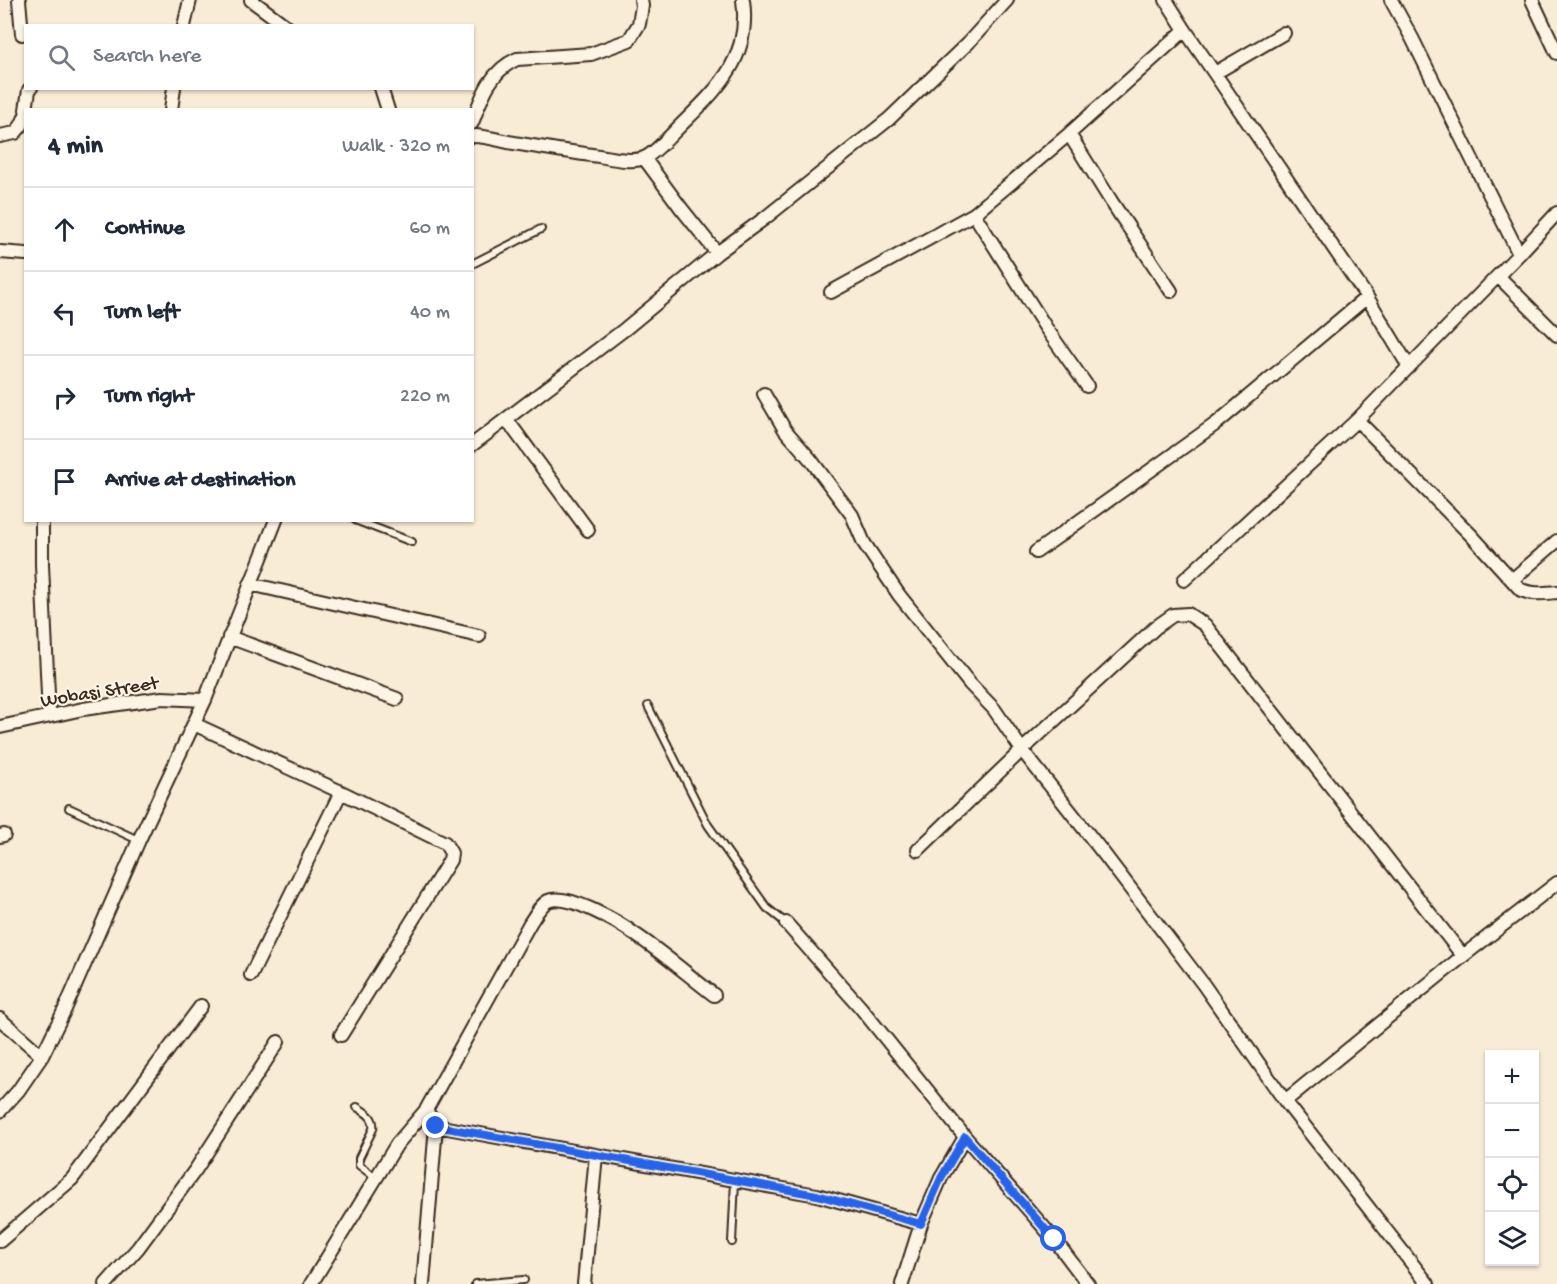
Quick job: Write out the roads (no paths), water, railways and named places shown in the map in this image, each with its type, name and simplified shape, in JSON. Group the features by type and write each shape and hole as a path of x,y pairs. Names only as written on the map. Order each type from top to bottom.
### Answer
{"street":[{"path":"19,0 22,34"},
{"path":"184,24 190,0"},
{"path":"251,0 283,24"},
{"path":"474,117 482,94 506,64 517,59 591,54 629,40 639,24 641,0"},
{"path":"474,136 486,136 508,142 623,160 644,158 712,94 735,63 745,27 743,0"},
{"path":"474,444 626,329 717,253 765,218 889,119 968,43 1007,0"},
{"path":"1166,0 1367,297 1408,367"},
{"path":"1391,0 1520,254"},
{"path":"1532,0 1557,53"},
{"path":"831,291 974,214 1070,134 1185,30"},
{"path":"1215,73 1284,33"},
{"path":"26,108 29,90"},
{"path":"171,108 174,90"},
{"path":"382,90 387,108"},
{"path":"0,136 15,134 24,119"},
{"path":"1070,134 1171,291"},
{"path":"644,158 717,253"},
{"path":"1184,580 1357,420 1520,254 1557,213"},
{"path":"974,214 1046,328 1087,386"},
{"path":"0,252 24,254"},
{"path":"1498,276 1557,335"},
{"path":"1036,552 1217,423 1367,297"},
{"path":"764,394 786,430 812,460 852,515 864,543 899,595 970,684 994,709 1022,750 1203,984 1285,1101 1428,1284"},
{"path":"507,420 588,530"},
{"path":"1357,420 1521,590 1541,594 1557,592"},
{"path":"42,522 50,716"},
{"path":"0,1111 42,1056 65,1009 139,840 205,700 275,522"},
{"path":"1512,580 1557,541"},
{"path":"250,584 479,636"},
{"path":"918,850 1022,750 1156,627 1173,615 1188,614 1205,625 1463,956"},
{"path":"229,637 397,699"},
{"name":"Wobasi Street","path":"0,727 83,709 162,698 205,700"},
{"path":"194,724 446,843 451,853 450,860 341,1035"},
{"path":"251,975 341,792"},
{"path":"1285,1101 1463,956 1557,883"},
{"path":"311,1284 397,1144 426,1110 530,923 543,904 549,900 558,900 582,904 636,934 714,995"},
{"path":"786,923 861,1008 965,1137 1054,1239 1088,1284"},
{"path":"0,1241 72,1179 201,1006"},
{"path":"0,1019 42,1056"},
{"path":"106,1284 138,1248 196,1169 278,1042"},
{"path":"423,1284 436,1126 426,1110"},
{"path":"436,1126 817,1195 921,1224"},
{"path":"902,1284 921,1224 941,1178 965,1137"},
{"path":"584,1284 596,1155"}],"lane":[{"path":"474,263 541,229"},
{"path":"360,522 412,542"},
{"path":"648,706 708,825 767,908 786,923"},
{"path":"69,808 139,840"},
{"path":"357,1107 371,1117 374,1124 359,1158 359,1165 376,1179"},
{"path":"732,1242 735,1181"},
{"path":"475,1284 524,1280"}]}
